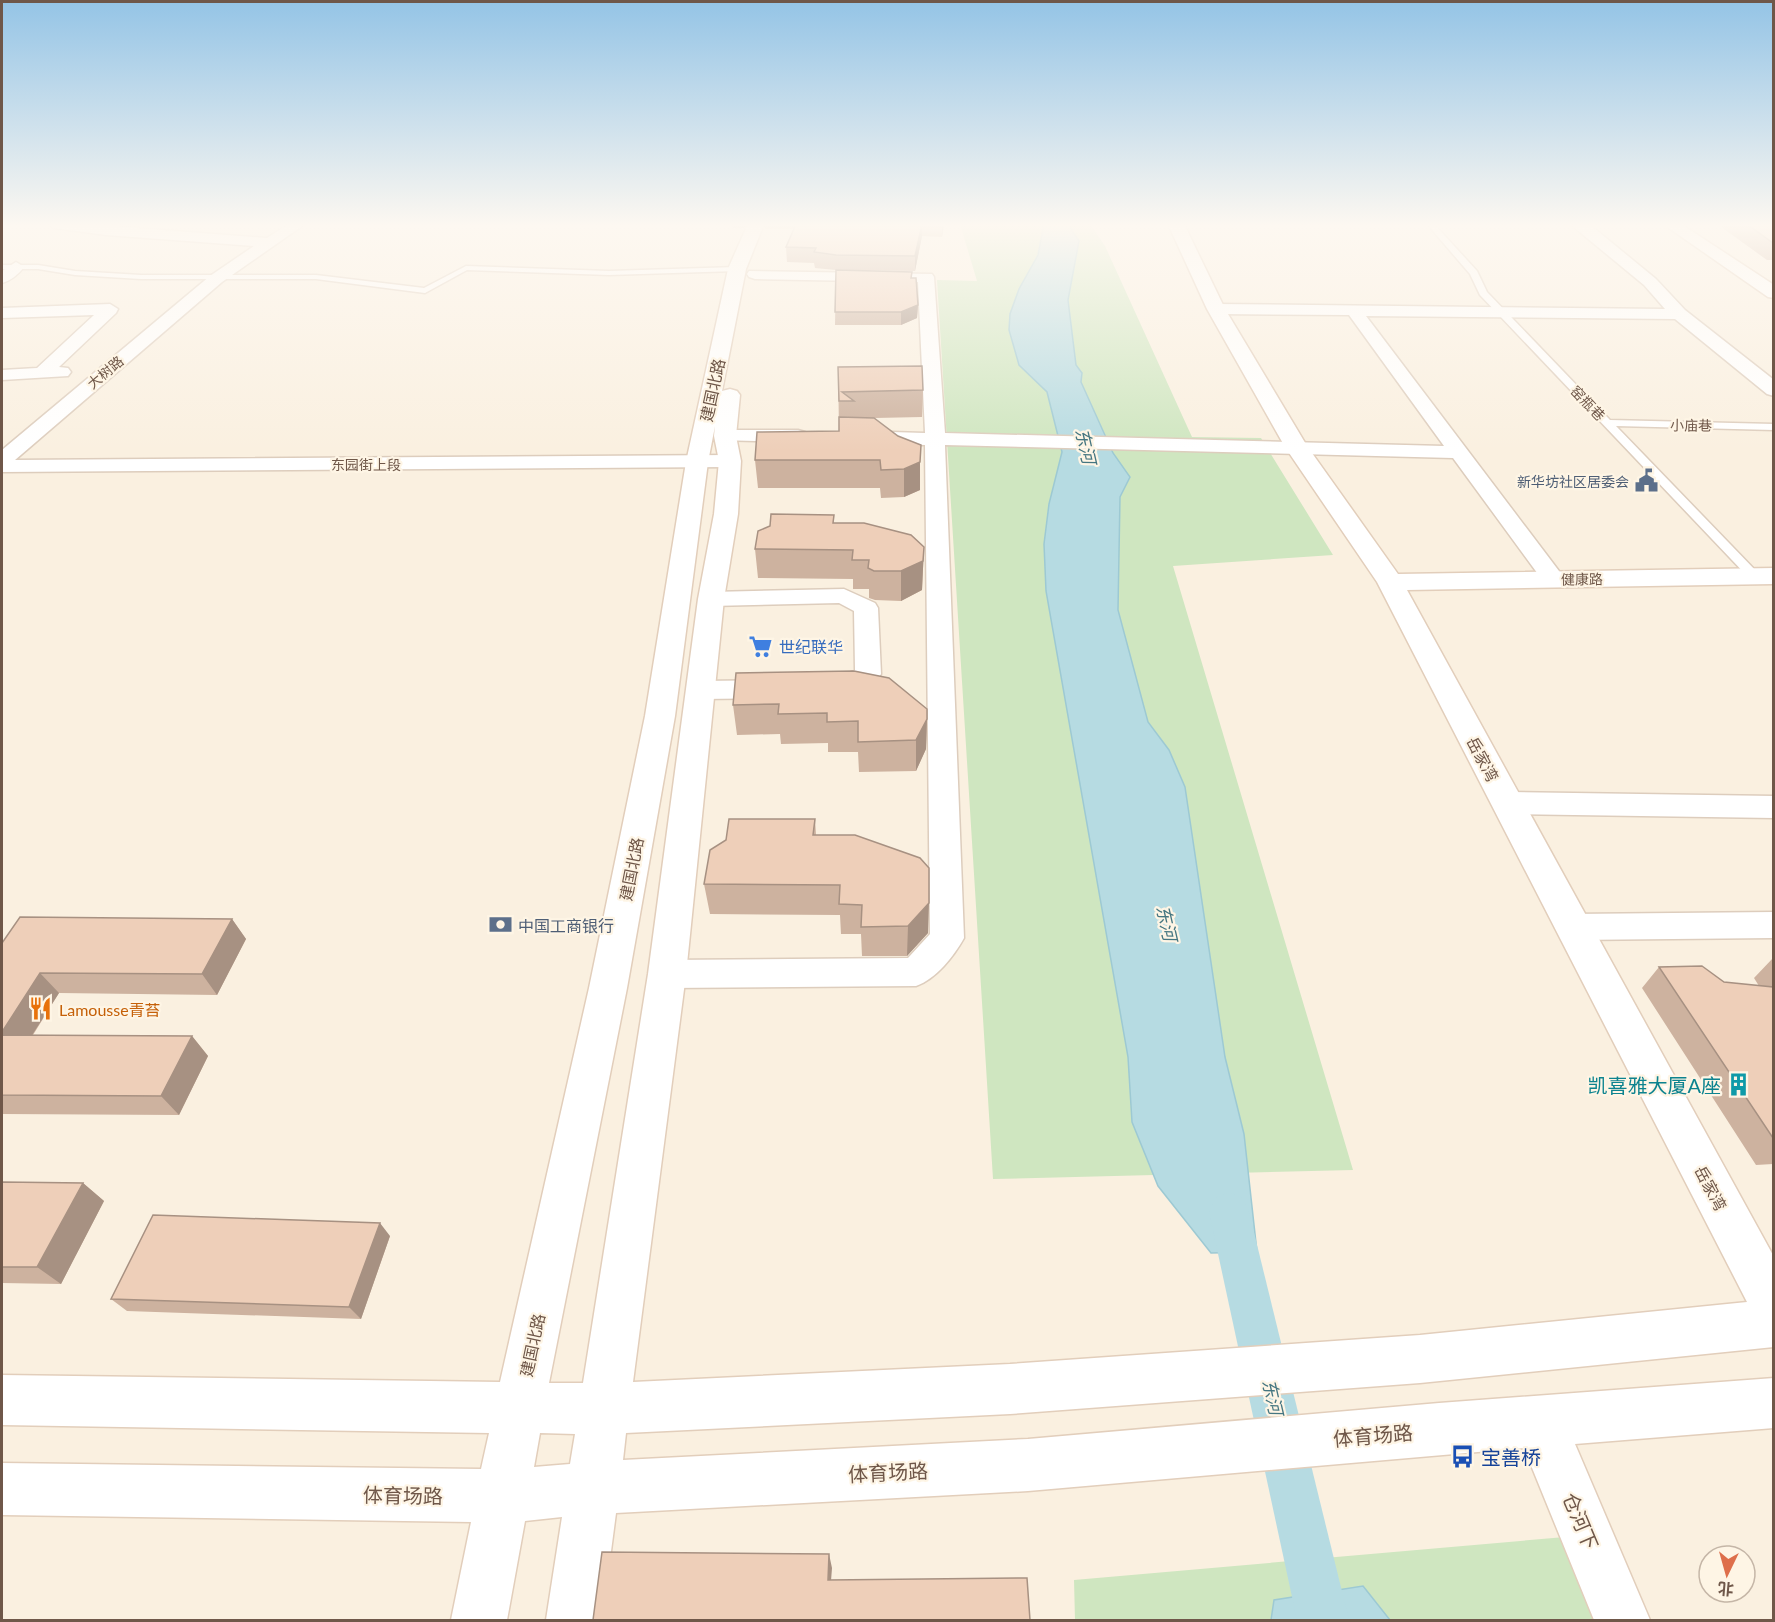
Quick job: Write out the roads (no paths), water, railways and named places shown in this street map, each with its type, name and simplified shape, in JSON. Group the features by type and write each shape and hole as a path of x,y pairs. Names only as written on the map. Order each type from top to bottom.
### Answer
{"main road":[{"name":"建国北路","path":"479,1620 519,1408 608,988 658,728 697,462 739,300"},
{"name":"建国北路","path":"574,1620 602,1409 667,974 711,599 726,514 727,448 743,300"},
{"name":"岳家湾","path":"1212,300 1296,447 1390,582 1773,1305"},
{"name":"健康路","path":"1390,582 1764,576"},
{"path":"2,1400 602,1409 1010,1389 1420,1359 1773,1323"},
{"name":"体育场路","path":"2,1489 503,1496 593,1488 1028,1465 1773,1403"},
{"name":"仓河下","path":"1539,1421 1622,1620"}],"street":[{"name":"大树路","path":"2,460 191,300"},
{"path":"667,974 916,972 947,938 935,437 927,300"},
{"path":"1666,300 1679,314 1773,390"},
{"path":"2,313 110,309 42,373"},
{"path":"1216,309 1679,314"},
{"path":"1354,310 1554,580"},
{"path":"2,375 107,371"},
{"name":"东园街上段","path":"2,466 697,462 727,448 818,436"},
{"path":"841,437 935,437 1042,442 1458,452"},
{"path":"701,690 838,689 868,674 866,608 844,596 711,599"},
{"path":"1507,803 1773,807"},
{"path":"1572,927 1773,925"}],"lane":[{"name":"窑瓶巷","path":"1489,300 1608,423 1764,576"},
{"name":"小庙巷","path":"1608,423 1773,427"}],"water":[{"path":"1015,300 1068,300 1076,365 1082,373 1081,382 1113,453 1130,477 1120,497 1118,610 1148,722 1169,750 1185,787 1225,1057 1244,1134 1257,1252 1211,1253 1158,1186 1132,1122 1128,1057 1046,591 1044,544 1049,504 1062,452 1047,392 1019,365 1009,330 1010,314"},
{"path":"1363,1586 1390,1620 1271,1620 1274,1600"}],"waterway":[{"name":"东河","path":"1229,1212 1323,1620"}],"place":[{"name":"新华坊社区居委会","path":"1647,481"},
{"name":"世纪联华","path":"761,646"},
{"name":"中国工商银行","path":"500,925"},
{"name":"Lamousse青苔","path":"41,1009"},
{"name":"凯喜雅大厦A座","path":"1739,1085"},
{"name":"宝善桥","path":"1463,1457"}]}
